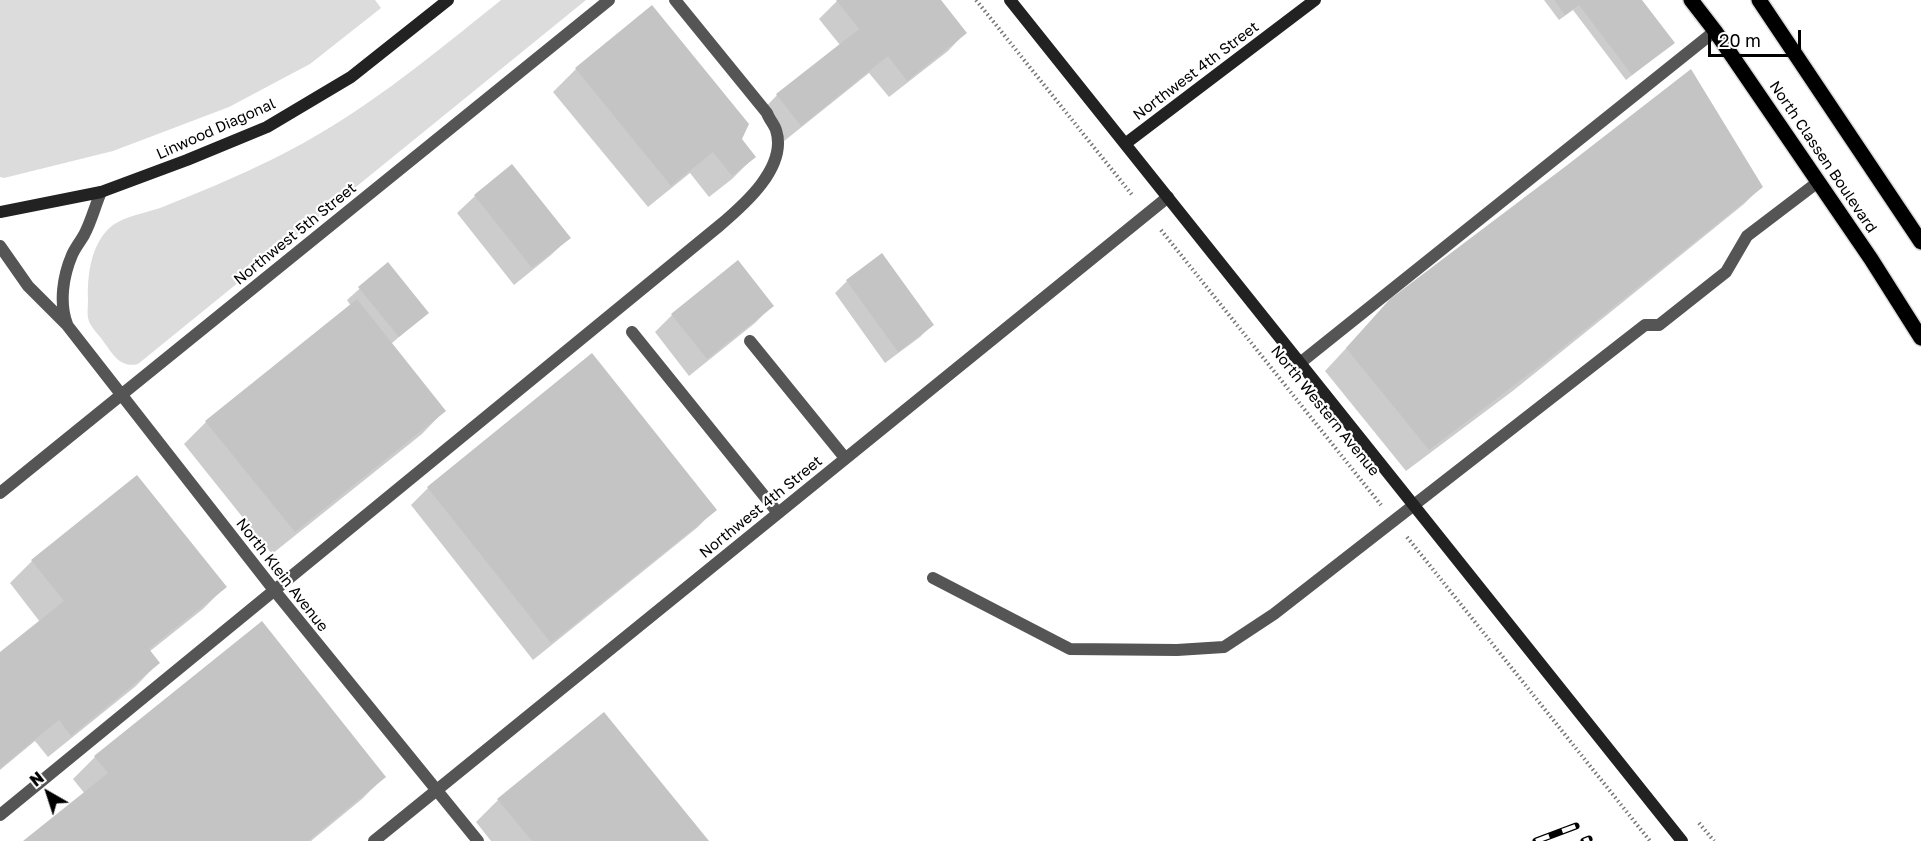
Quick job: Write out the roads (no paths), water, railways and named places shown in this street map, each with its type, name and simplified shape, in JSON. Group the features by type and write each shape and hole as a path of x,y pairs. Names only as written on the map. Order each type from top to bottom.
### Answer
{"main road":[{"name":"Linwood Diagonal","path":"0,212 101,192 187,160 267,126 351,77 448,0"},
{"name":"North Western Avenue","path":"1010,0 1683,841"},
{"name":"Northwest 4th Street","path":"1125,144 1315,0"},
{"name":"North Classen Boulevard","path":"1691,0 1715,31 1871,259 1921,338"},
{"path":"1759,0 1921,242"}],"street":[{"name":"Northwest 5th Street","path":"0,493 609,0"},
{"path":"0,815 719,226 747,202 759,188 770,170 778,147 776,130 766,113 675,0"},
{"path":"1300,363 1715,31"},
{"path":"933,578 1070,649 1178,650 1224,647 1274,614 1645,325 1659,325 1726,272 1747,236 1818,182"},
{"path":"67,325 63,314 67,269 101,192"},
{"name":"Northwest 4th Street","path":"374,841 1168,197"},
{"name":"North Klein Avenue","path":"0,246 28,286 67,325 274,590 478,841"},
{"path":"632,332 778,513"},
{"path":"750,340 845,458"}],"railway":[{"path":"1536,841 1576,826"},
{"path":"1584,841 1589,839"}]}
